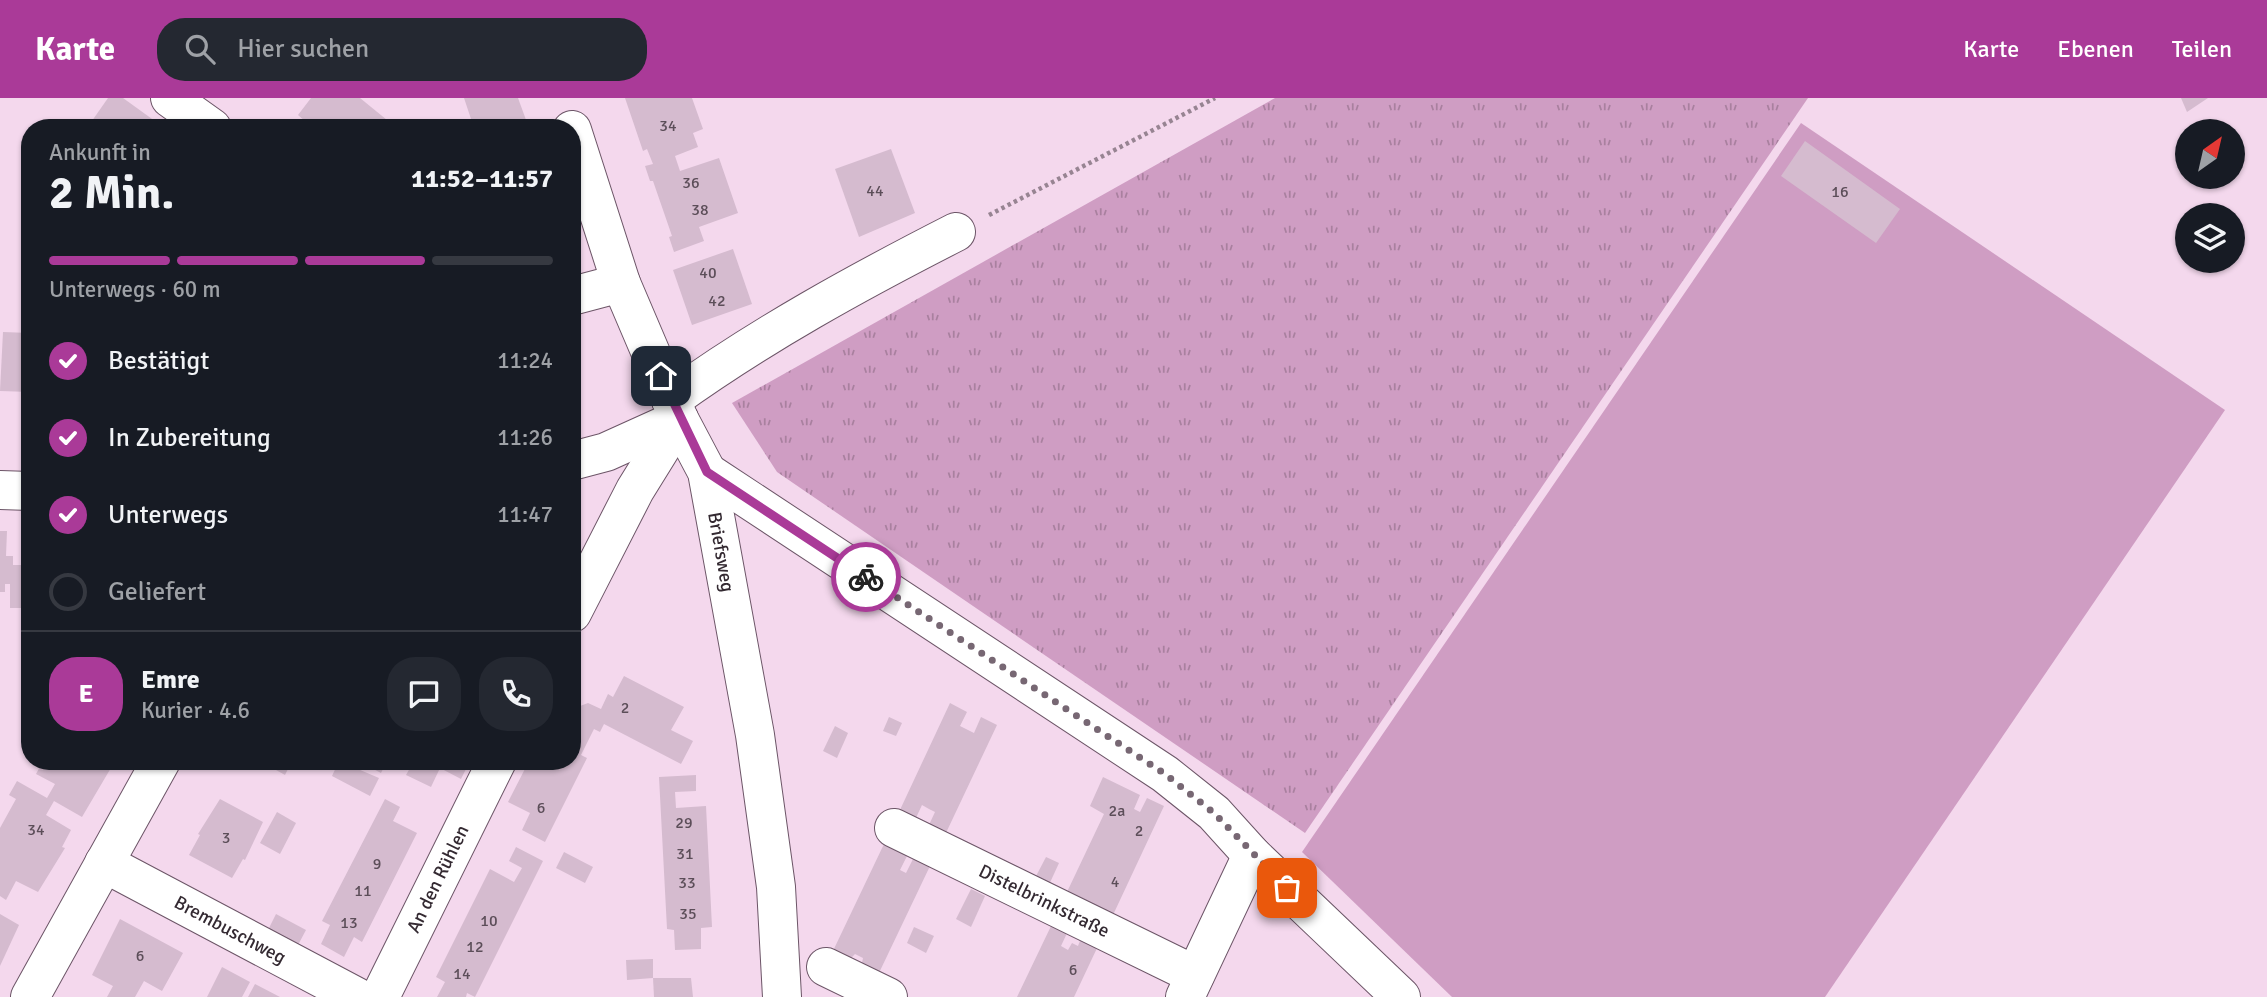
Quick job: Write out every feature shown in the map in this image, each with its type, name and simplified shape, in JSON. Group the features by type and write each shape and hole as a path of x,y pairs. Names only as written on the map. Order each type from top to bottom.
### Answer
{"street":[{"path":"170,98 199,119"},
{"name":"Briefsweg","path":"562,98 569,119"},
{"name":"Briefsweg","path":"581,157 621,283 675,409 707,472 761,777 776,887 782,997"},
{"path":"581,459 606,452 675,409 733,355 881,270 956,232"},
{"path":"581,294 621,283"},
{"path":"581,595 675,409"},
{"path":"707,472 1165,774 1214,813 1252,855 1401,997"},
{"path":"0,490 21,491"},
{"path":"30,997 156,770"},
{"name":"An den Rühlen","path":"380,997 493,770"},
{"name":"Distelbrinkstraße","path":"894,828 1190,986 1252,855"},
{"name":"Brembuschweg","path":"104,863 357,997"},
{"path":"826,967 888,997"}],"path":[{"path":"956,232 1215,98"}],"green space":[{"path":"1275,98 1808,98 1305,833 777,472 732,403"},
{"path":"1801,123 2225,410 1825,997 1452,997 1302,852"}],"building":[{"path":"108,98 123,98 152,119 93,119"},
{"path":"311,98 360,98 386,119 303,119 298,115"},
{"path":"464,98 518,98 526,119 471,119"},
{"path":"625,98 692,98 703,129 693,133 698,147 675,156 680,171 719,158 738,213 699,227 704,241 674,252 669,237 672,236 645,166 653,164 647,149 643,151"},
{"path":"2181,98 2208,98 2187,112"},
{"path":"1805,141 1900,209 1876,243 1781,176"},
{"path":"891,149 915,213 859,237 835,169"},
{"path":"733,249 752,304 692,325 673,270"},
{"path":"3,332 21,333 21,392 0,391"},
{"path":"0,531 7,531 6,556 13,556 13,565 21,565 21,608 10,608 10,584 5,584 5,592 0,592"},
{"path":"624,676 684,707 671,730 693,741 681,764 604,724 600,732 594,729 581,755 581,706 588,703 601,709 608,694 613,697"},
{"path":"950,703 967,712 960,726 974,733 981,717 997,725 945,835 928,827 935,812 922,805 915,820 899,812"},
{"path":"889,717 902,723 896,736 883,731"},
{"path":"835,726 848,733 837,758 823,751"},
{"path":"581,755 587,758 581,770"},
{"path":"38,770 110,770 82,817 54,801 46,815 71,830 62,847 65,848 38,892 16,881 6,900 0,896 0,828 16,799 9,795 17,781 47,798 55,784 36,774"},
{"path":"335,770 360,770 379,778 370,796 332,776"},
{"path":"409,770 439,770 431,787 406,775"},
{"path":"444,770 466,770 461,779"},
{"path":"524,770 581,770 545,842 522,830 530,813 508,802"},
{"path":"696,775 696,791 675,792 676,808 706,806 712,927 701,928 701,949 675,950 674,930 667,929 659,777"},
{"path":"1103,777 1140,795 1134,809 1140,812 1147,798 1164,806 1113,915 1067,892 1104,814 1090,806"},
{"path":"220,799 263,822 245,860 243,859 232,878 189,855 200,835 198,834"},
{"path":"385,799 400,807 393,821 417,833 362,942 354,937 344,957 321,944 330,925 322,921"},
{"path":"277,812 296,823 280,854 260,843"},
{"path":"884,844 907,856 900,870 906,873 913,859 930,866 878,975 861,968 863,958 855,954 848,961 832,953"},
{"path":"516,847 543,861 475,997 467,993 466,997 437,997 445,982 436,977 490,869 514,882 522,868 509,861"},
{"path":"564,852 593,867 585,883 556,868"},
{"path":"1046,857 1059,863 1048,887 1034,880"},
{"path":"971,889 985,896 971,927 956,919"},
{"path":"0,914 19,925 0,966"},
{"path":"276,914 306,930 298,945 268,930"},
{"path":"120,919 183,953 162,991 144,981 135,997 107,997 113,986 92,975"},
{"path":"1052,924 1068,931 1061,946 1068,950 1072,943 1078,946 1081,938 1098,946 1074,997 1017,997"},
{"path":"914,927 934,936 926,953 907,943"},
{"path":"653,959 653,978 627,980 626,960"},
{"path":"222,967 250,982 242,997 207,997"},
{"path":"653,978 691,978 693,997 654,997"},
{"path":"255,984 280,997 248,997"}],"way so far":[{"path":"866,577 1165,774 1214,813 1287,888"}],"route":[{"path":"661,376 679,419 707,472 866,577"}]}
